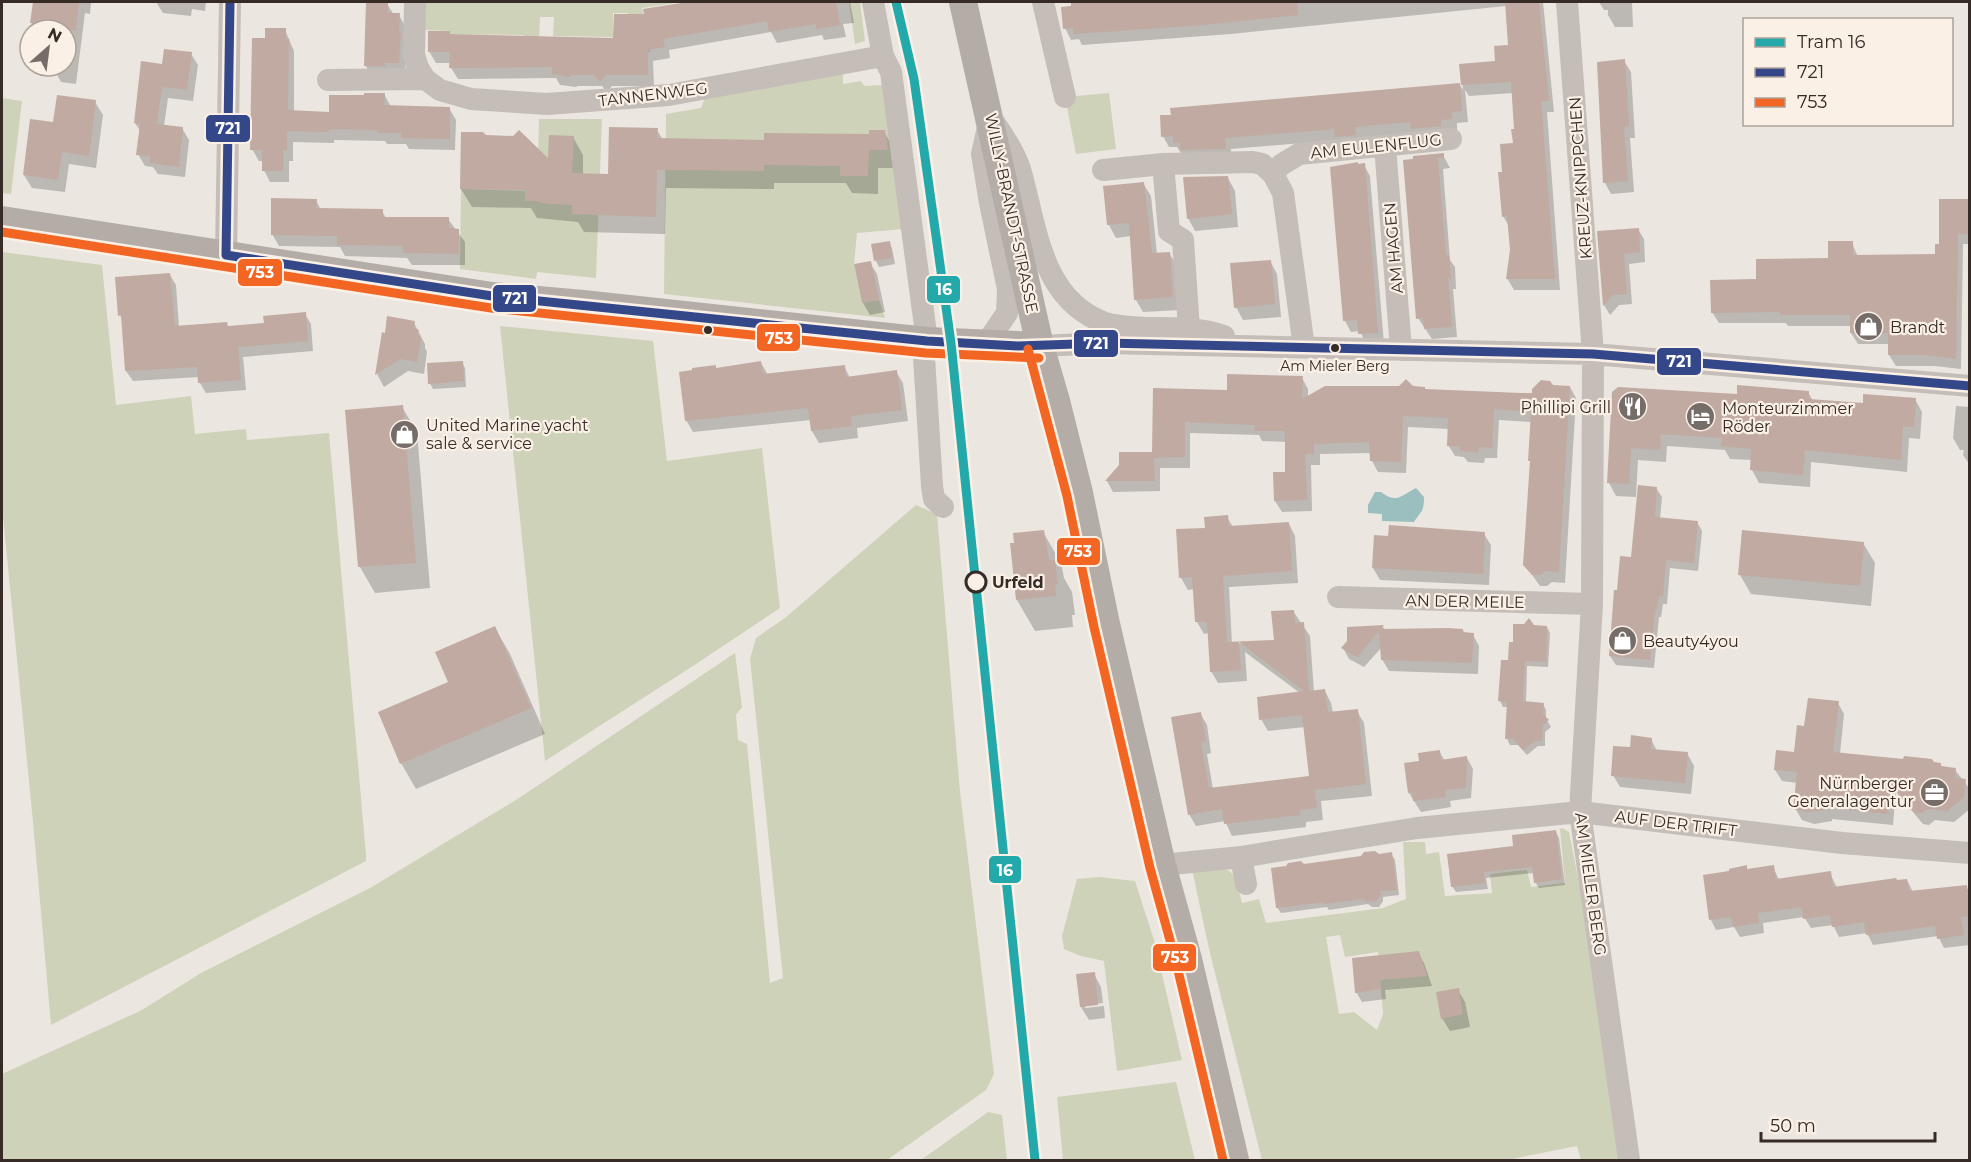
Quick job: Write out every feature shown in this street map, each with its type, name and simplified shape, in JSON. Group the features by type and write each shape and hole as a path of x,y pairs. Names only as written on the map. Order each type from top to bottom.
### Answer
{"main road":[{"name":"WILLY-BRANDT-STRASSE","path":"963,2 1040,346 1079,493 1106,624 1162,865 1188,959 1235,1161"},
{"path":"2,220 492,296 927,341 1040,346"}],"street":[{"path":"226,255 230,2"},
{"path":"415,2 414,54 425,79"},
{"path":"1043,2 1065,97"},
{"name":"KREUZ-KNIPPCHEN","path":"1567,2 1593,354"},
{"path":"874,7 883,57 891,72 927,341 924,357 932,486 934,499 943,507"},
{"name":"TANNENWEG","path":"328,80 425,79 440,90 471,99 547,104 669,95 883,57"},
{"path":"990,116 1015,157 1043,255 1053,281 1078,308 1105,323 1123,327 1210,331 1254,346"},
{"path":"985,345 1007,313 1008,289 982,154 990,116"},
{"name":"AM EULENFLUG","path":"1273,174 1281,165 1299,154 1451,139"},
{"name":"AM HAGEN","path":"1385,146 1401,350"},
{"path":"1103,170 1163,164 1253,162 1262,164 1273,174 1283,193 1304,347"},
{"path":"1163,164 1169,231 1183,240 1189,329"},
{"path":"1040,346 1105,343 1593,354 1970,386"},
{"name":"AM MIELER BERG","path":"1593,354 1592,604 1580,812 1629,1161"},
{"name":"AN DER MEILE","path":"1338,597 1592,604"},
{"name":"AUF DER TRIFT","path":"1162,865 1240,857 1417,828 1580,812 1842,843 1970,853"},
{"path":"1240,857 1246,884"}],"green space":[{"path":"424,2 681,2 642,8 650,52 628,53 628,13 613,13 613,37 553,36 554,17 540,17 539,42 525,43 524,35 450,34 450,31 424,30"},
{"path":"849,2 860,2 865,41 855,44"},
{"path":"843,73 843,84 861,81 864,86 884,85 903,229 857,233 854,264 862,303 879,300 885,318 664,294 666,114 701,108 705,98"},
{"path":"1109,93 1116,149 1076,154 1065,97"},
{"path":"2,98 22,101 11,194 2,193"},
{"path":"539,119 602,119 596,278 537,272 536,279 460,269 461,189 525,191 525,201 537,201"},
{"path":"2,252 102,265 116,405 191,396 195,434 246,429 247,440 329,433 366,855 366,861 51,1025 2,506"},
{"path":"500,326 653,341 667,461 762,448 780,608 545,761"},
{"path":"916,505 937,514 960,792 994,1074 986,1090 887,1160 2,1160 2,1074 142,1010 201,973 370,888 519,798 735,653 742,707 736,715 738,740 747,744 770,983 783,978 750,659 756,638 785,618"},
{"path":"1560,829 1569,832 1583,903 1619,1160 1581,1160 1577,1146 1507,1160 1262,1160 1209,949 1192,869 1222,868 1228,870 1236,881 1242,903 1259,899 1266,923 1383,908 1406,899 1403,842 1425,842 1426,854 1439,852 1445,896 1492,893 1490,874 1527,870 1531,887 1565,883","holes":["1340,935 1345,957 1378,952 1383,1014 1377,1030 1354,1012 1339,1014 1326,937"]},
{"path":"1099,877 1135,881 1154,940 1182,1060 1117,1071 1104,961 1081,956 1064,949 1062,936 1077,879"},
{"path":"1176,1082 1195,1160 1063,1160 1057,1097"},
{"path":"988,1112 1002,1115 1007,1160 921,1160"}],"water":[{"path":"1416,488 1424,497 1424,502 1422,511 1414,522 1382,521 1382,514 1368,513 1368,505 1375,492 1395,498"}],"building":[{"path":"33,2 79,2 77,18 31,18"},
{"path":"366,2 388,2 388,13 400,13 399,63 364,66"},
{"path":"687,2 836,2 840,25 816,29 816,24 769,32 767,21 663,39 665,47 648,50 648,75 606,75 600,82 594,75 571,75 569,77 552,74 552,67 449,68 450,52 428,52 428,31 450,31 450,34 613,38 614,14 644,14 643,9"},
{"path":"1071,2 1297,2 1298,15 1203,25 1074,34 1073,28 1063,29 1061,7 1071,6"},
{"path":"1505,2 1539,2 1549,101 1541,101 1555,279 1506,279 1510,250 1507,216 1502,217 1498,172 1502,172 1500,144 1513,143 1511,82 1461,85 1459,64 1495,61 1494,46 1508,45"},
{"path":"265,28 286,28 286,39 289,39 288,110 329,112 329,95 385,93 384,105 450,107 450,139 401,138 401,133 378,133 378,130 287,131 287,150 283,150 283,171 262,171 262,150 250,150 252,38 265,38"},
{"path":"164,49 192,52 187,90 162,87 157,124 183,127 179,167 150,163 150,156 136,155 140,124 134,123 141,61 162,64"},
{"path":"1625,59 1629,126 1624,127 1628,181 1603,183 1597,62"},
{"path":"1460,83 1462,111 1452,112 1452,119 1441,120 1441,126 1411,129 1410,122 1355,127 1356,135 1335,137 1334,129 1225,138 1226,149 1180,150 1180,142 1173,143 1173,136 1161,137 1160,115 1171,115 1170,108"},
{"path":"57,95 96,100 89,156 62,152 58,180 23,175 30,119 53,122"},
{"path":"609,127 658,128 657,138 764,140 764,133 869,134 869,130 885,130 888,150 869,150 868,176 840,176 840,166 764,165 764,171 657,170 656,217 572,214 572,205 525,201 525,190 460,189 461,132 513,136 519,130 548,158 549,135 574,136 572,173 608,174"},
{"path":"1444,153 1444,157 1438,158 1446,255 1449,255 1451,278 1448,278 1452,327 1424,329 1423,318 1416,319 1403,160 1413,159 1413,156"},
{"path":"1358,162 1358,164 1365,163 1378,333 1358,334 1357,320 1343,321 1330,167"},
{"path":"1228,176 1232,214 1187,219 1183,177"},
{"path":"1144,182 1152,253 1170,252 1173,297 1134,300 1129,223 1107,225 1103,186"},
{"path":"271,198 317,199 316,208 383,209 383,217 449,217 449,228 459,229 459,254 403,253 403,246 337,245 337,236 271,235"},
{"path":"1939,199 1970,199 1970,234 1958,234 1956,359 1926,355 1888,355 1888,333 1850,333 1850,315 1780,315 1780,312 1711,313 1710,280 1756,279 1756,259 1828,258 1828,241 1853,241 1853,255 1935,254 1935,244 1939,244"},
{"path":"1639,228 1640,252 1624,254 1627,294 1613,295 1603,306 1597,231"},
{"path":"890,241 892,258 874,261 871,244"},
{"path":"1271,260 1275,304 1234,308 1230,263"},
{"path":"871,261 879,300 862,303 854,264"},
{"path":"170,273 175,326 227,322 228,326 264,323 263,316 306,312 308,341 238,347 241,380 198,383 197,367 125,371 121,315 118,316 115,277"},
{"path":"387,316 415,321 414,328 419,330 418,335 421,338 417,362 400,359 375,375 382,332 385,333"},
{"path":"463,361 464,381 428,384 427,363"},
{"path":"761,361 763,374 845,365 846,377 897,370 902,410 851,416 852,426 811,431 808,408 685,421 679,372 692,370 692,368 716,365 716,368"},
{"path":"1227,374 1303,376 1302,399 1325,386 1399,386 1406,379 1413,386 1425,387 1425,389 1532,393 1532,389 1541,380 1550,381 1553,385 1570,386 1559,572 1545,571 1541,575 1532,575 1523,565 1531,412 1494,409 1492,448 1479,447 1478,452 1460,451 1460,446 1447,446 1448,418 1403,416 1401,462 1370,461 1369,442 1314,444 1314,454 1305,454 1307,500 1274,501 1273,472 1285,472 1285,431 1254,431 1255,425 1185,422 1185,457 1154,458 1155,481 1105,481 1119,465 1119,452 1152,452 1153,388 1227,390"},
{"path":"1737,385 1809,391 1809,399 1863,403 1863,394 1916,398 1914,427 1903,426 1901,460 1805,450 1803,475 1750,470 1751,449 1721,446 1722,438 1661,434 1660,450 1631,448 1629,484 1607,483 1612,392 1618,387 1737,394"},
{"path":"403,405 416,563 358,567 345,410"},
{"path":"1638,485 1657,487 1655,517 1698,521 1694,563 1666,560 1663,596 1659,596 1657,609 1655,609 1650,660 1609,656 1614,590 1617,590 1620,556 1631,557"},
{"path":"1228,515 1229,526 1289,522 1292,571 1223,576 1227,642 1274,640 1271,611 1294,610 1295,623 1304,622 1309,691 1325,689 1328,712 1358,709 1366,784 1315,790 1317,808 1300,810 1300,815 1224,824 1222,809 1188,815 1171,717 1201,712 1206,741 1201,742 1209,788 1309,776 1302,715 1259,720 1257,697 1304,691 1239,642 1241,670 1210,672 1207,622 1195,622 1192,577 1179,578 1176,529 1205,528 1204,517"},
{"path":"1389,525 1485,532 1483,574 1372,568 1374,535 1388,536"},
{"path":"1044,530 1049,560 1055,560 1058,584 1055,584 1056,596 1016,600 1010,543 1014,543 1013,533"},
{"path":"1742,530 1864,542 1860,586 1738,575"},
{"path":"1529,618 1534,625 1547,626 1546,662 1525,661 1523,701 1544,703 1543,714 1549,720 1543,725 1542,741 1535,741 1523,750 1513,739 1505,739 1507,702 1498,701 1501,660 1508,660 1509,642 1513,642 1513,624 1524,624"},
{"path":"1384,625 1381,629 1448,628 1463,629 1463,632 1474,633 1472,663 1381,660 1379,631 1357,657 1341,648 1347,641 1347,627"},
{"path":"495,626 531,708 400,764 378,712 448,682 435,652"},
{"path":"1808,698 1839,701 1833,752 1903,759 1904,756 1932,759 1934,762 1941,763 1941,766 1956,768 1955,778 1966,779 1964,797 1947,811 1928,809 1922,813 1915,813 1890,783 1887,814 1826,807 1826,810 1807,812 1793,809 1797,772 1774,770 1776,750 1794,752 1797,725 1804,726"},
{"path":"1631,735 1652,738 1651,749 1688,752 1685,783 1611,776 1613,746 1630,747"},
{"path":"1440,750 1441,760 1467,756 1466,788 1445,790 1446,797 1413,801 1412,792 1408,793 1404,763 1419,761 1418,753"},
{"path":"1556,830 1562,879 1534,883 1532,867 1484,872 1485,883 1451,887 1447,854 1513,846 1512,835"},
{"path":"1375,851 1379,854 1392,852 1397,890 1380,891 1381,895 1376,901 1367,902 1363,899 1276,908 1271,868 1301,861 1304,864 1361,856 1364,852"},
{"path":"1747,865 1747,869 1774,865 1776,879 1831,871 1833,887 1896,878 1897,880 1907,879 1909,891 1967,885 1970,916 1961,917 1964,935 1937,939 1935,926 1866,935 1864,922 1832,927 1830,915 1803,919 1802,907 1758,913 1759,923 1733,927 1731,917 1709,920 1703,875 1729,871 1729,869"},
{"path":"1419,951 1427,976 1380,980 1381,989 1355,993 1352,958"},
{"path":"1095,972 1098,1005 1080,1007 1076,974"},
{"path":"1459,988 1463,1014 1441,1019 1436,992"}],"tram line":[{"name":"16","path":"896,2 914,79 951,343 1035,1160"}],"transit line":[{"name":"721","path":"226,255 230,2"},
{"name":"753","path":"2,232 491,308 926,353 1039,358"},
{"name":"721","path":"226,255 492,296 927,341 1018,346 1105,343 1593,354 1970,386"},
{"name":"753","path":"1028,349 1067,496 1094,627 1150,868 1176,962 1223,1160"}],"place":[{"name":"Brandt","path":"1869,327"},
{"name":"Am Mieler Berg","path":"1335,348"},
{"name":"Phillipi Grill","path":"1632,407"},
{"name":"Monteurzimmer Röder","path":"1701,417"},
{"name":"United Marine yacht sale & service","path":"405,434"},
{"name":"Urfeld","path":"976,582"},
{"name":"Beauty4you","path":"1622,641"},
{"name":"Nürnberger Generalagentur","path":"1935,792"}]}
